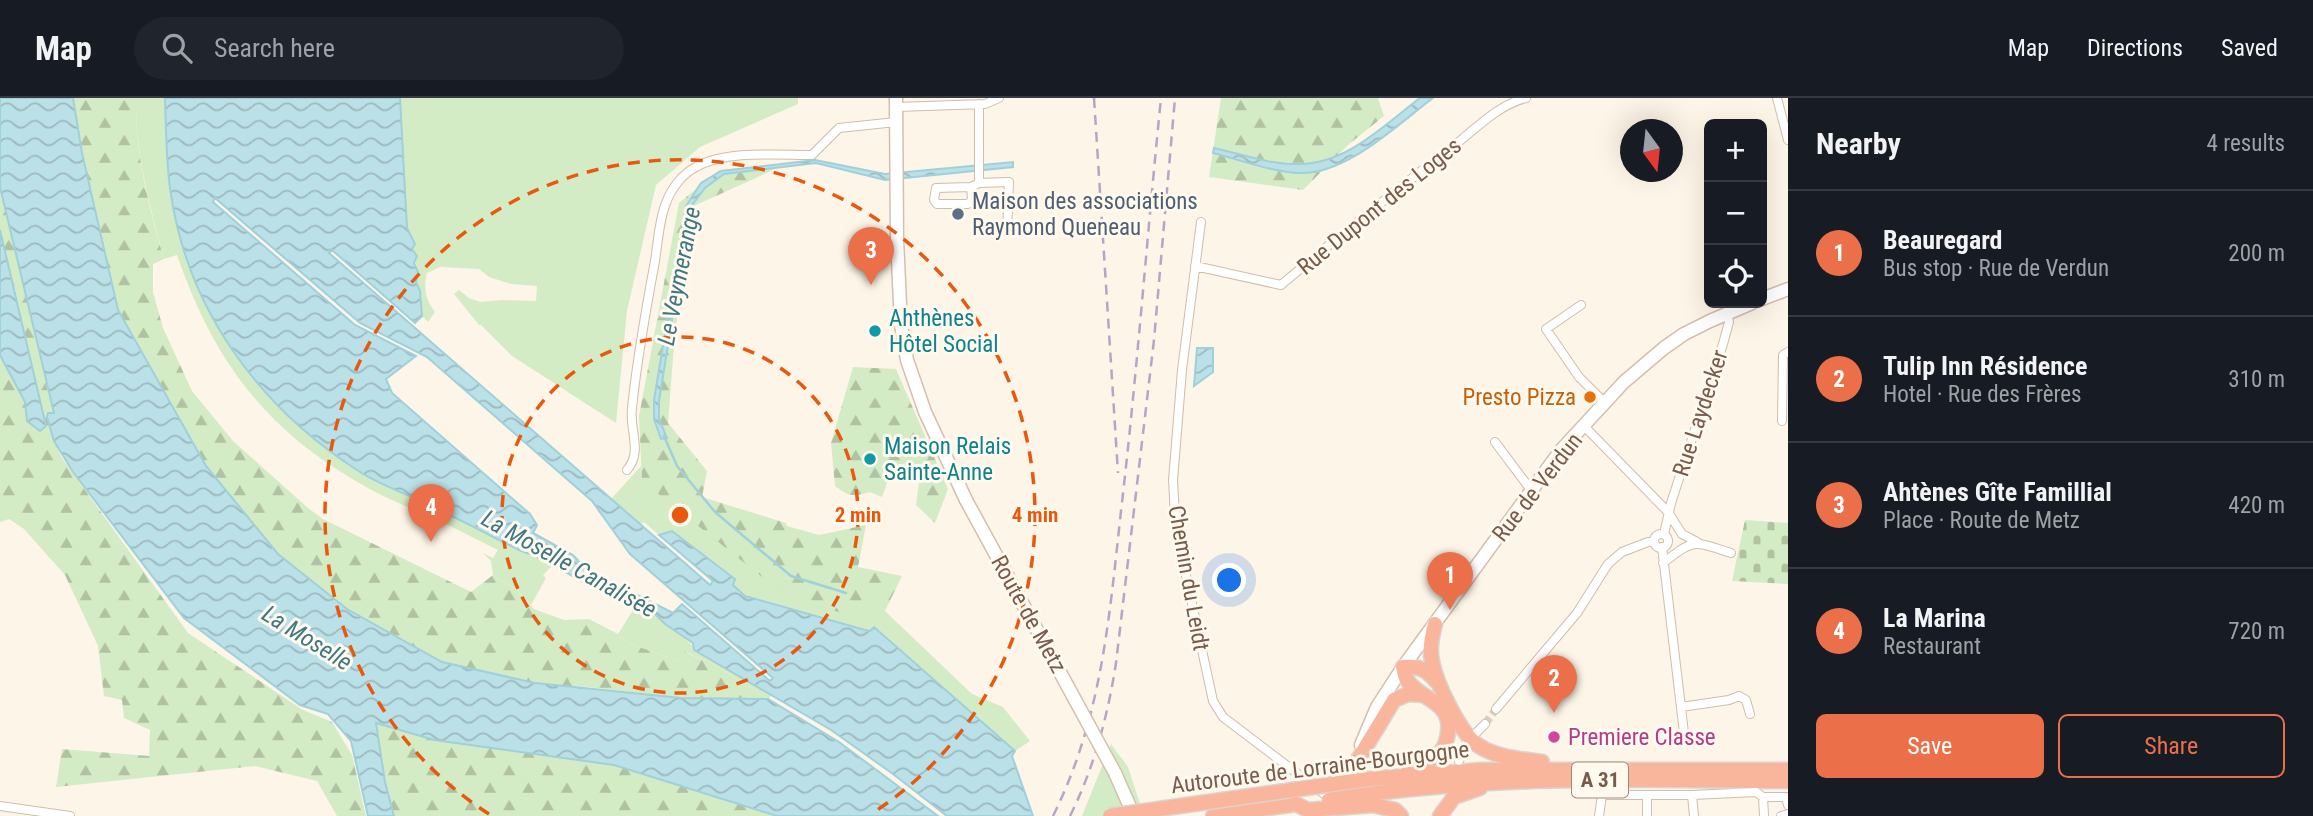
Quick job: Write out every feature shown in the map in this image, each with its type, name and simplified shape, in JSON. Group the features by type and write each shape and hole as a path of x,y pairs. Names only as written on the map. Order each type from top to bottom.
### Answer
{"highway":[{"path":"1435,624 1430,646 1432,663 1465,733 1476,744 1513,758 1609,769"},
{"path":"1401,816 1371,793 1432,761 1445,746 1449,731 1442,709 1406,679 1403,667 1418,666 1428,671 1441,686"},
{"path":"1353,768 1394,700 1408,694 1425,695"},
{"name":"Autoroute de Lorraine-Bourgogne","path":"1213,816 1296,804 1308,810 1434,772 1788,770"},
{"path":"1445,816 1454,797 1491,781"},
{"name":"Autoroute de Lorraine-Bourgogne","path":"1110,816 1491,781 1788,781"}],"main road":[{"name":"Route de Metz","path":"896,102 901,325 906,360 925,412 966,500 1115,773 1134,816"},
{"path":"1767,297 1788,289"},
{"name":"Rue de Verdun","path":"1342,806 1353,768 1377,707 1403,667 1561,450 1644,363 1684,334 1740,308"}],"street":[{"path":"896,102 979,104 993,102 999,98"},
{"name":"Rue Dupont des Loges","path":"1195,266 1281,285 1388,196 1514,99 1526,98"},
{"path":"1777,98 1788,140"},
{"path":"979,104 979,173 975,185 972,200 968,204 937,204 934,200 936,188 975,185 1009,182 1007,231"},
{"path":"627,470 635,456 631,412 645,320 665,204 674,187 684,175 711,160 745,156 812,155 839,128 896,122"},
{"name":"Chemin du Leidt","path":"1201,222 1182,370 1173,480 1180,548 1213,701 1223,718 1342,806"},
{"path":"1581,305 1546,329 1579,377 1605,403"},
{"name":"Rue Laydecker","path":"1658,545 1668,541 1664,534 1668,512 1723,344 1729,321 1727,313"},
{"path":"1782,421 1783,355 1788,352"},
{"path":"1584,426 1668,512 1682,534 1699,543 1731,553"},
{"path":"1495,442 1531,490"},
{"path":"1496,709 1577,613 1608,564 1622,552 1648,542 1658,545 1662,563 1684,733"},
{"path":"1662,563 1686,545 1699,543"},
{"path":"1681,707 1739,696 1746,700 1750,714"},
{"path":"1475,734 1485,724"},
{"path":"1459,761 1466,744"},
{"path":"1599,816 1602,795 1756,792 1763,797 1787,800"},
{"path":"1647,795 1647,816"},
{"path":"1692,795 1694,816"},
{"path":"1763,797 1764,816"},
{"path":"0,806 70,816"},
{"path":"1781,816 1788,814"}],"green space":[{"path":"73,98 136,98 140,160 164,259 153,264 153,292 163,328 192,391 233,441 308,508 323,519 471,592 493,575 517,590 534,609 564,620 589,619 618,634 626,642 680,662 685,652 714,665 768,699 681,698 536,684 442,662 347,609 278,554 206,466 118,310 82,153"},
{"path":"136,98 165,98 170,189 185,250 205,304 359,472 553,565 543,575 546,578 531,605 517,590 493,575 491,561 483,553 493,558 498,550 374,491 321,459 292,436 244,385 206,325 177,255 164,259 141,160"},
{"path":"400,98 798,98 798,104 700,147 656,185 627,311 616,423 512,356 479,325 454,294 459,290 480,302 536,301 537,286 511,284 489,277 479,269 440,267 427,273 425,284 429,303 435,312 428,322 422,316 420,291 416,282 418,272 407,228"},
{"path":"1221,98 1378,98 1384,116 1348,145 1303,190 1209,177"},
{"path":"773,168 696,205 675,332 668,423 707,471 702,497 819,535 866,525 858,567 902,576 885,611 870,602 859,617 791,600 642,481 639,416 679,203 719,170"},
{"path":"0,187 55,413 54,441 62,458 188,633 303,710 332,722 352,755 366,816 337,816 317,781 255,766 56,787 62,749 149,756 150,730 124,718 122,700 104,696 98,646 65,575 24,529 9,519 0,522 0,355 25,402 27,421 46,426 0,230"},
{"path":"853,367 896,369 948,489 935,523 916,505 920,474 909,466 889,478 882,497 870,492 851,495 835,486 831,443"},
{"path":"641,466 642,481 859,616 870,601 885,611 972,694 1003,707 1030,741 1015,751 874,627 870,631 865,630 745,595 733,585 735,578 673,531 659,535 644,522 641,525 611,499"},
{"path":"1745,520 1788,523 1788,584 1732,581"},
{"path":"638,602 678,632 695,650 772,695 768,699 714,665 686,652 680,662 626,642 618,634"},
{"path":"376,723 434,740 614,765 777,816 394,816 385,782"},
{"path":"1111,744 1128,767 1144,816 1082,816"}],"water":[{"name":"La Moselle","path":"0,98 73,98 82,153 118,310 206,466 278,554 347,609 442,662 535,683 681,698 768,699 839,742 938,816 777,816 614,765 434,740 376,723 385,782 394,816 368,816 351,741 328,714 300,705 184,618 73,472 54,441 47,417 48,413 54,413 0,187"},
{"name":"La Moselle Canalisée","path":"165,98 400,98 407,228 415,244 412,249 417,256 414,263 418,272 416,282 420,291 422,316 415,323 332,250 329,253 710,585 713,581 659,535 672,531 735,579 733,585 745,596 865,630 870,631 874,627 1015,751 1012,756 1033,816 947,816 831,730 694,650 693,643 665,624 650,609 589,579 585,583 540,558 374,480 321,444 288,416 232,350 210,313 192,274 179,232 170,188","holes":["215,198 360,323 427,357 592,501 630,554 773,678 770,681 682,604 673,613 586,569 573,555 533,533 537,525 530,514 392,393 386,379 416,356 355,325 213,202"]},
{"path":"1420,98 1433,98 1370,147 1352,158 1316,172 1276,170 1213,153 1214,148 1278,163 1317,162 1364,141"},
{"path":"815,160 885,174 1013,162 1013,167 885,180 816,163 724,174 705,188 690,208 659,401 659,419 667,438 661,439 654,419 654,400 686,206 701,183 721,171"},
{"path":"0,230 46,426 40,431 27,421 25,402 0,355"},
{"path":"1197,348 1213,348 1213,372 1194,386"}],"waterway":[{"name":"Le Veymerange","path":"664,436 677,466 715,512 791,576 846,593"}],"tunnel":[{"path":"1485,724 1496,709"}],"railway":[{"path":"1094,98 1118,473"},
{"path":"1053,816 1083,742 1107,629 1132,408 1161,98"},
{"path":"1070,816 1099,741 1116,663 1154,340 1175,98"}],"place":[{"name":"Maison des associations Raymond Queneau","path":"958,214"},
{"name":"Ahtènes Gîte Famillial","path":"871,285"},
{"name":"Ahthènes Hôtel Social","path":"875,331"},
{"name":"Presto Pizza","path":"1590,397"},
{"name":"Maison Relais Sainte-Anne","path":"870,459"},
{"name":"La Marina","path":"431,542"},
{"name":"Beauregard","path":"1450,610"},
{"name":"Tulip Inn Résidence","path":"1554,713"},
{"name":"Premiere Classe","path":"1554,737"}]}
